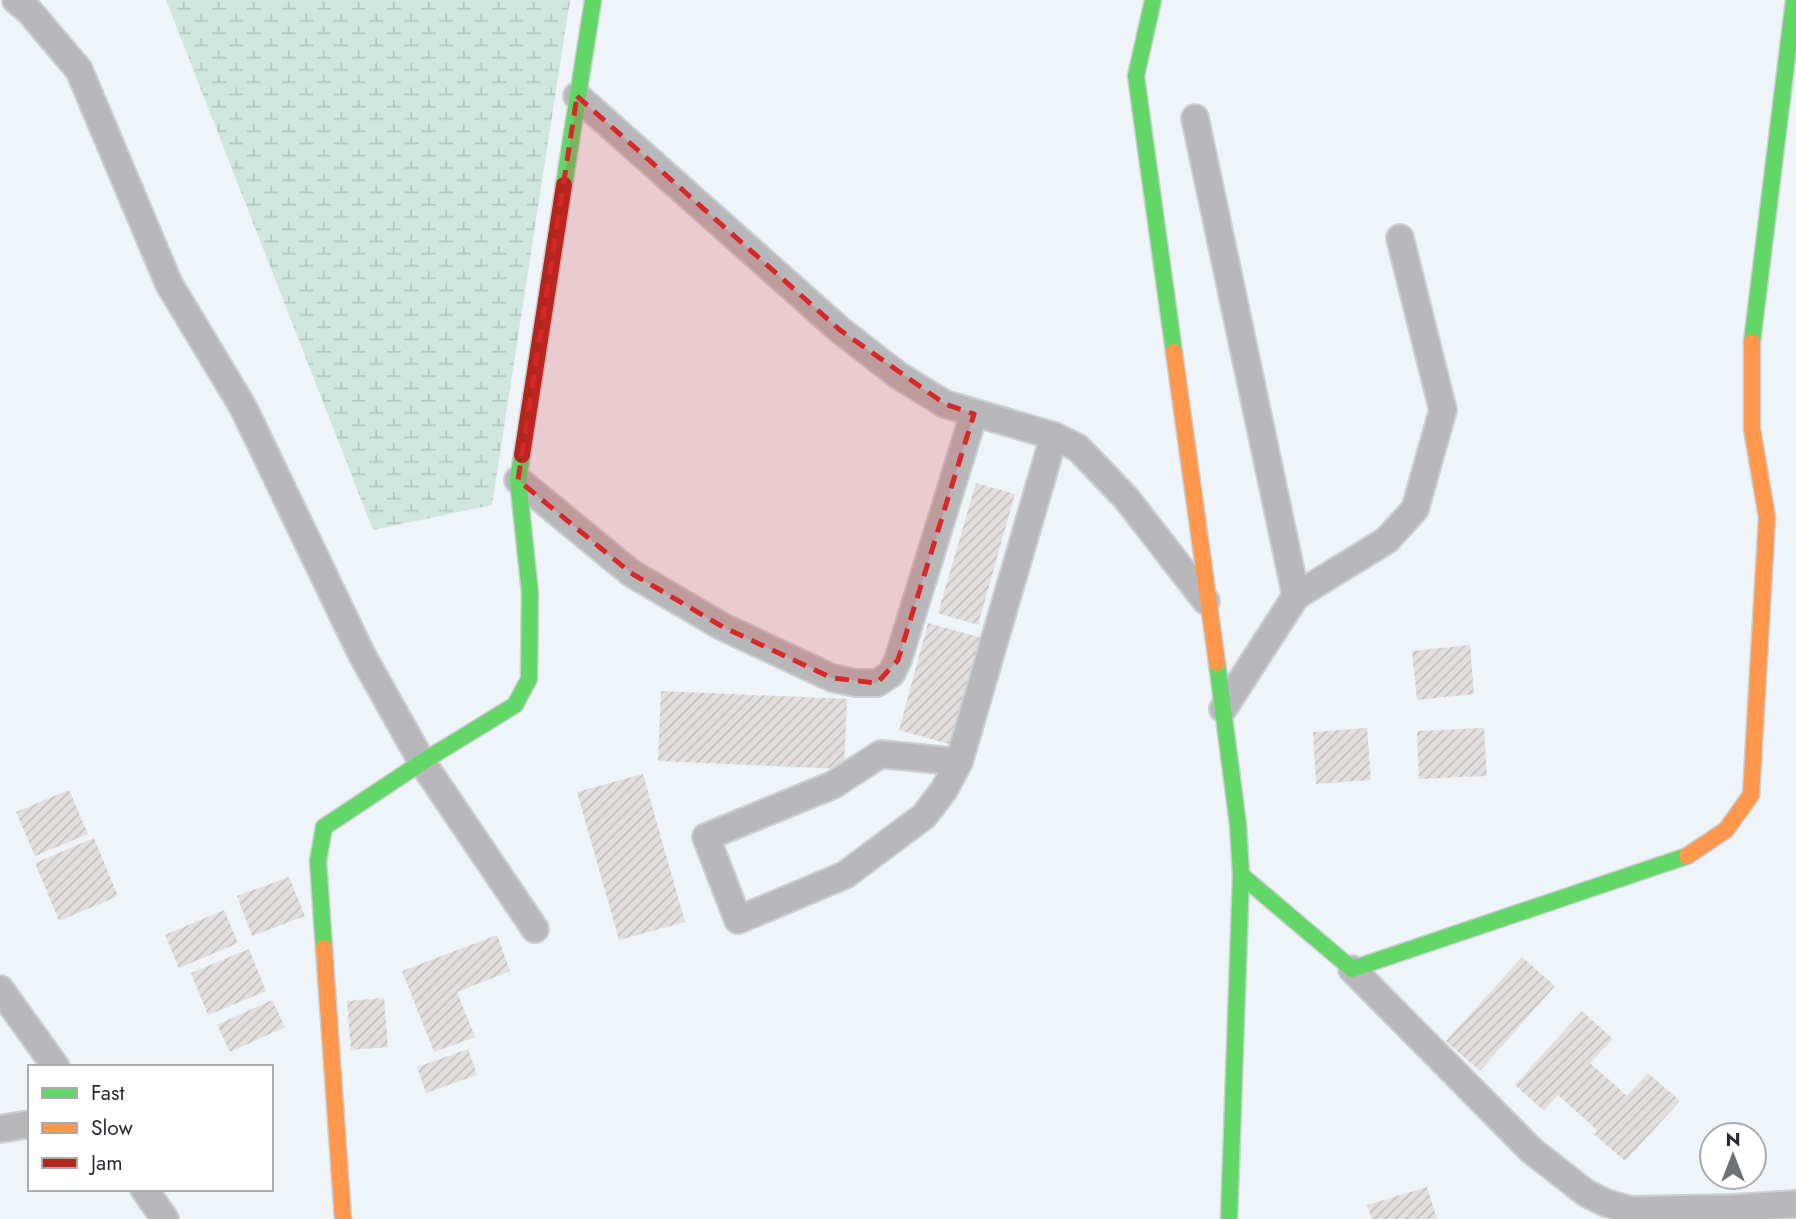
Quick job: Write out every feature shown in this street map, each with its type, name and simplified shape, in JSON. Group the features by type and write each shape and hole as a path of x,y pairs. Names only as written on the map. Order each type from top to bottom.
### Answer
{"street":[{"path":"16,0 30,12 79,70 169,284 243,407 362,655 422,762 535,929"},
{"path":"343,1219 318,861 324,827 515,705 529,679 530,593 518,480 593,0"},
{"path":"1153,0 1136,76 1238,825 1241,875 1229,1219"},
{"path":"1352,969 1686,857 1726,830 1751,795 1767,517 1752,429 1752,340 1794,0"},
{"path":"577,96 840,330 898,375 945,404 1055,436 1078,448 1126,498 1209,606"},
{"path":"1195,118 1296,596"},
{"path":"1223,709 1296,596 1387,540 1415,509 1443,410 1400,238"},
{"path":"518,480 631,573 723,626 832,678 856,683 877,683 891,674 898,660 974,414"},
{"path":"959,762 881,754 833,785 706,837 738,920 845,875 924,816 944,790 959,762 1055,436"},
{"path":"1241,875 1352,969 1531,1150 1586,1193 1606,1203 1630,1210 1796,1204"},
{"path":"0,989 55,1065"},
{"path":"0,1129 28,1124"},
{"path":"145,1191 165,1219"}],"highlighted area":[{"path":"577,96 840,330 945,404 974,414 898,660 877,683 832,678 723,627 631,573 518,480"}],"green space":[{"path":"166,0 570,0 492,505 373,530"}],"building":[{"path":"976,483 1015,494 978,625 938,613"},
{"path":"928,623 990,640 960,747 899,730"},
{"path":"1470,645 1474,694 1417,700 1412,651"},
{"path":"661,691 847,699 844,769 658,761"},
{"path":"1367,728 1371,780 1316,784 1313,732"},
{"path":"1484,728 1487,776 1419,779 1417,731"},
{"path":"643,774 685,922 619,940 577,792"},
{"path":"69,790 88,834 35,856 16,812"},
{"path":"94,838 118,896 59,921 35,863"},
{"path":"289,877 305,916 252,936 237,896"},
{"path":"224,910 238,943 179,968 165,935"},
{"path":"497,935 510,971 457,992 475,1037 434,1052 402,971"},
{"path":"249,949 266,991 208,1015 191,973"},
{"path":"1522,957 1555,986 1480,1071 1446,1041"},
{"path":"384,998 388,1047 351,1050 347,1001"},
{"path":"272,1000 285,1027 230,1052 217,1025"},
{"path":"1582,1011 1613,1039 1590,1063 1627,1096 1648,1073 1680,1101 1625,1161 1594,1134 1598,1131 1558,1095 1544,1111 1515,1085"},
{"path":"468,1049 477,1075 426,1093 417,1067"},
{"path":"1427,1187 1437,1219 1372,1219 1367,1205"}],"traffic: fast":[{"path":"564,185 593,0"},
{"path":"1153,0 1136,76 1174,352"},
{"path":"1752,342 1794,0"},
{"path":"324,948 318,861 324,827 515,705 529,679 530,593 518,480 522,455"},
{"path":"1217,663 1238,825 1241,875 1229,1219"},
{"path":"1241,875 1352,969 1687,856"}],"traffic: slow":[{"path":"1687,856 1726,830 1751,795 1767,517 1752,429 1752,342"},
{"path":"1174,352 1217,663"},
{"path":"324,948 343,1219"}],"traffic: jam":[{"path":"522,455 564,185"}]}
